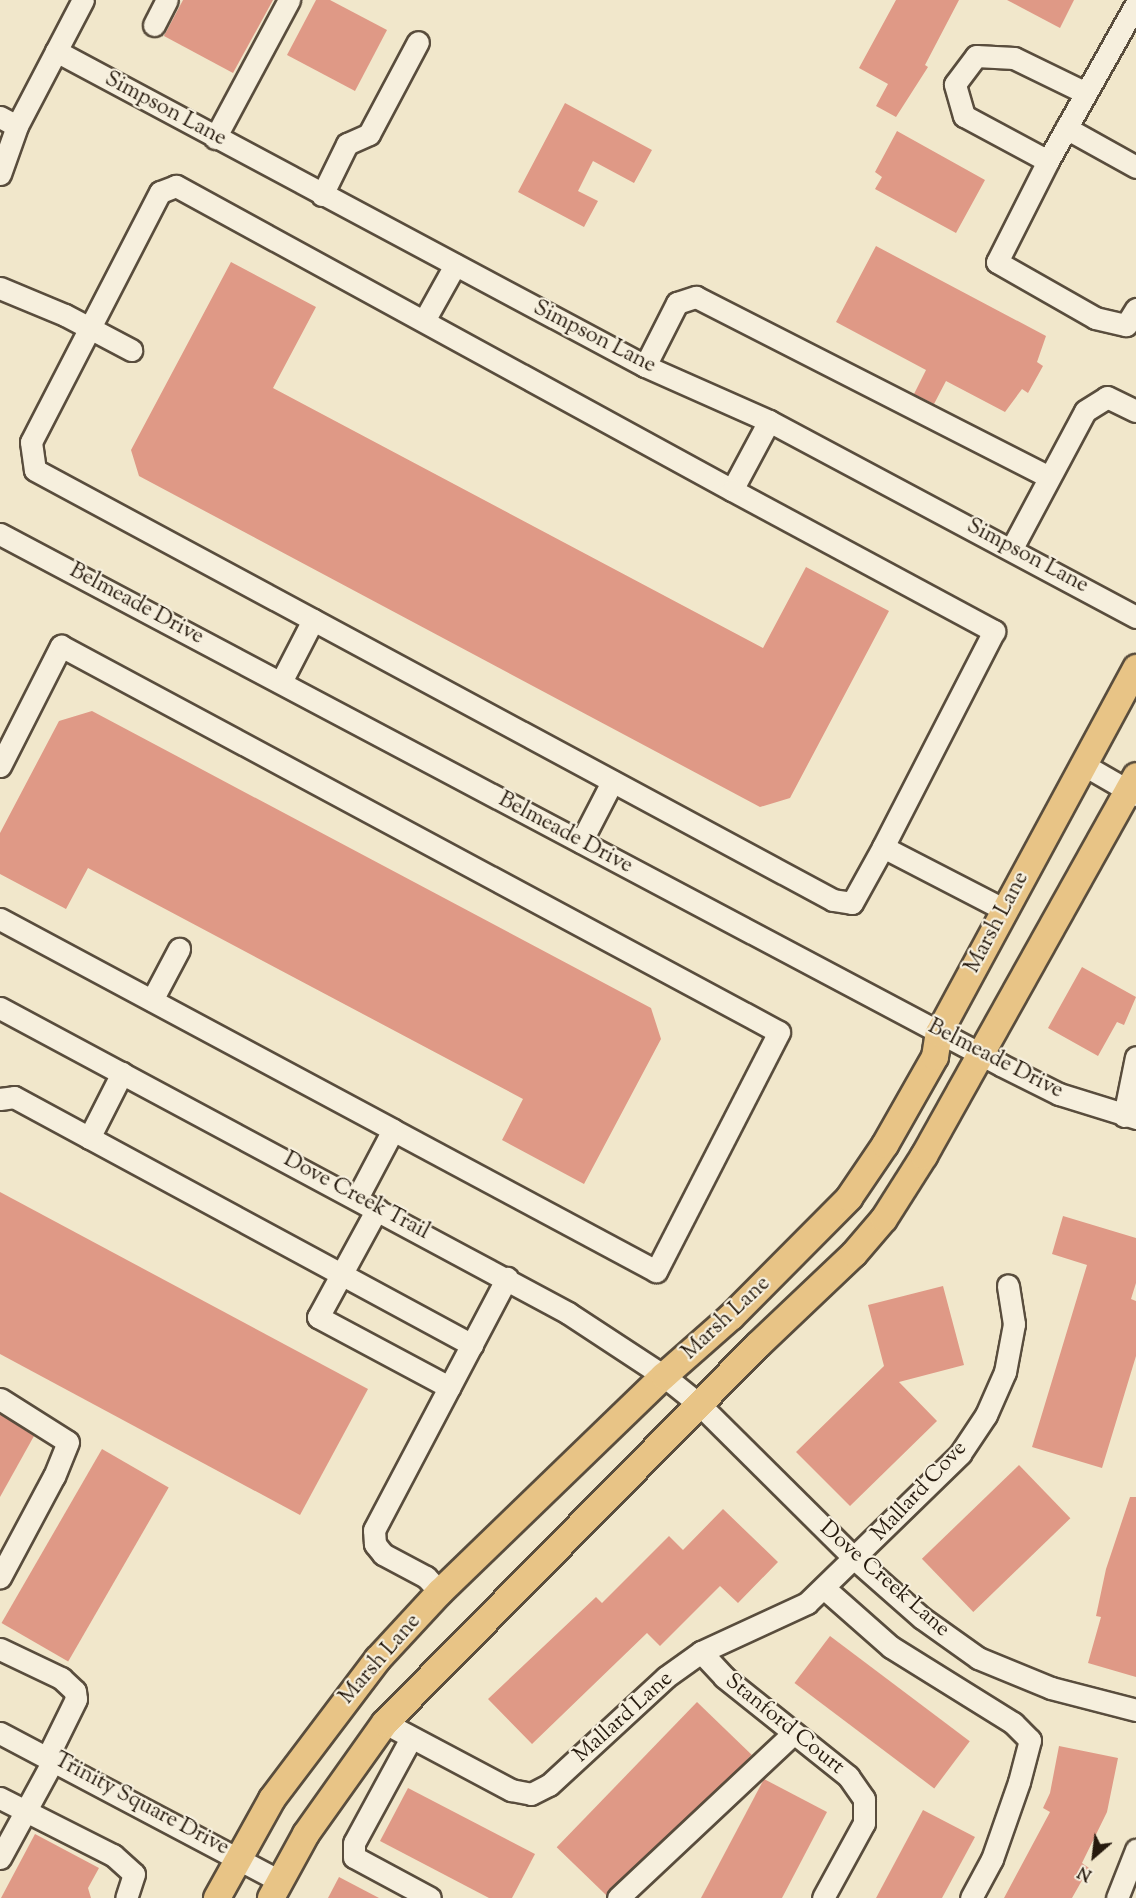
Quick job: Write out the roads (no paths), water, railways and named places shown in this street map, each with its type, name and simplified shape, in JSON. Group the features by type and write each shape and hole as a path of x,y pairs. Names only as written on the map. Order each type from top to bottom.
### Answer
{"main road":[{"name":"Marsh Lane","path":"217,1898 272,1799 332,1716 440,1592 664,1376 732,1317 849,1198 885,1145 934,1057 939,1033 1136,668"},
{"name":"Marsh Lane","path":"275,1889 306,1834 384,1723 700,1405 854,1254 884,1219 924,1156 1133,787"}],"street":[{"path":"0,170 9,121 56,51 83,0"},
{"path":"154,25 167,0"},
{"path":"215,138 289,0"},
{"path":"1136,4 1048,161 997,262 1095,318 1126,325 1136,309"},
{"path":"322,195 347,144 369,134 418,42"},
{"name":"Simpson Lane","path":"56,51 645,366 769,421 1012,548 1136,616"},
{"path":"1048,161 964,116 955,84 976,56 1014,58 1086,93"},
{"path":"1066,128 1136,166"},
{"path":"176,186 425,319 732,490 994,632 852,903 833,900 35,470 31,441 90,328 160,192 176,186"},
{"path":"425,319 454,265"},
{"path":"0,288 90,328 131,350"},
{"path":"645,366 677,303 696,297 1049,477"},
{"path":"1012,548 1085,411 1107,397 1136,411"},
{"path":"732,490 769,421"},
{"name":"Belmeade Drive","path":"0,534 939,1033 1059,1094 1130,1117"},
{"path":"281,682 313,620"},
{"path":"0,766 5,742 61,646 779,1032 657,1271 0,919"},
{"path":"1084,765 1133,787"},
{"path":"581,842 612,782"},
{"path":"883,847 1005,910"},
{"path":"152,1000 179,949"},
{"name":"Dove Creek Trail","path":"0,1008 507,1278 664,1376 700,1405"},
{"path":"1130,1117 1136,1057"},
{"path":"89,1138 122,1073"},
{"path":"0,1099 14,1097 472,1345"},
{"path":"357,1198 393,1130"},
{"path":"377,1209 318,1317 449,1388"},
{"path":"440,1592 426,1577 383,1554 375,1544 374,1530 507,1278"},
{"name":"Mallard Cove","path":"855,1559 960,1454 986,1415 1005,1372 1014,1324 1008,1285"},
{"path":"0,1399 58,1433 68,1447 0,1577"},
{"name":"Dove Creek Lane","path":"700,1405 855,1559 922,1618 978,1658 1051,1688 1136,1710"},
{"name":"Mallard Lane","path":"384,1723 511,1790 531,1794 549,1785 666,1677 701,1652 807,1603 855,1559"},
{"path":"824,1588 891,1647 1013,1723 1030,1740 1019,1782 992,1859 971,1898"},
{"path":"0,1649 61,1678 75,1691 76,1700 27,1810 0,1858"},
{"name":"Stanford Court","path":"701,1652 724,1677 848,1776 864,1799 864,1823 823,1898"},
{"name":"Trinity Square Drive","path":"0,1733 238,1858 275,1889"},
{"path":"618,1898 794,1733"},
{"path":"411,1737 354,1843 354,1857 430,1898"},
{"path":"0,1798 113,1855 134,1874 126,1898"},
{"path":"1117,1898 1136,1850"}]}
